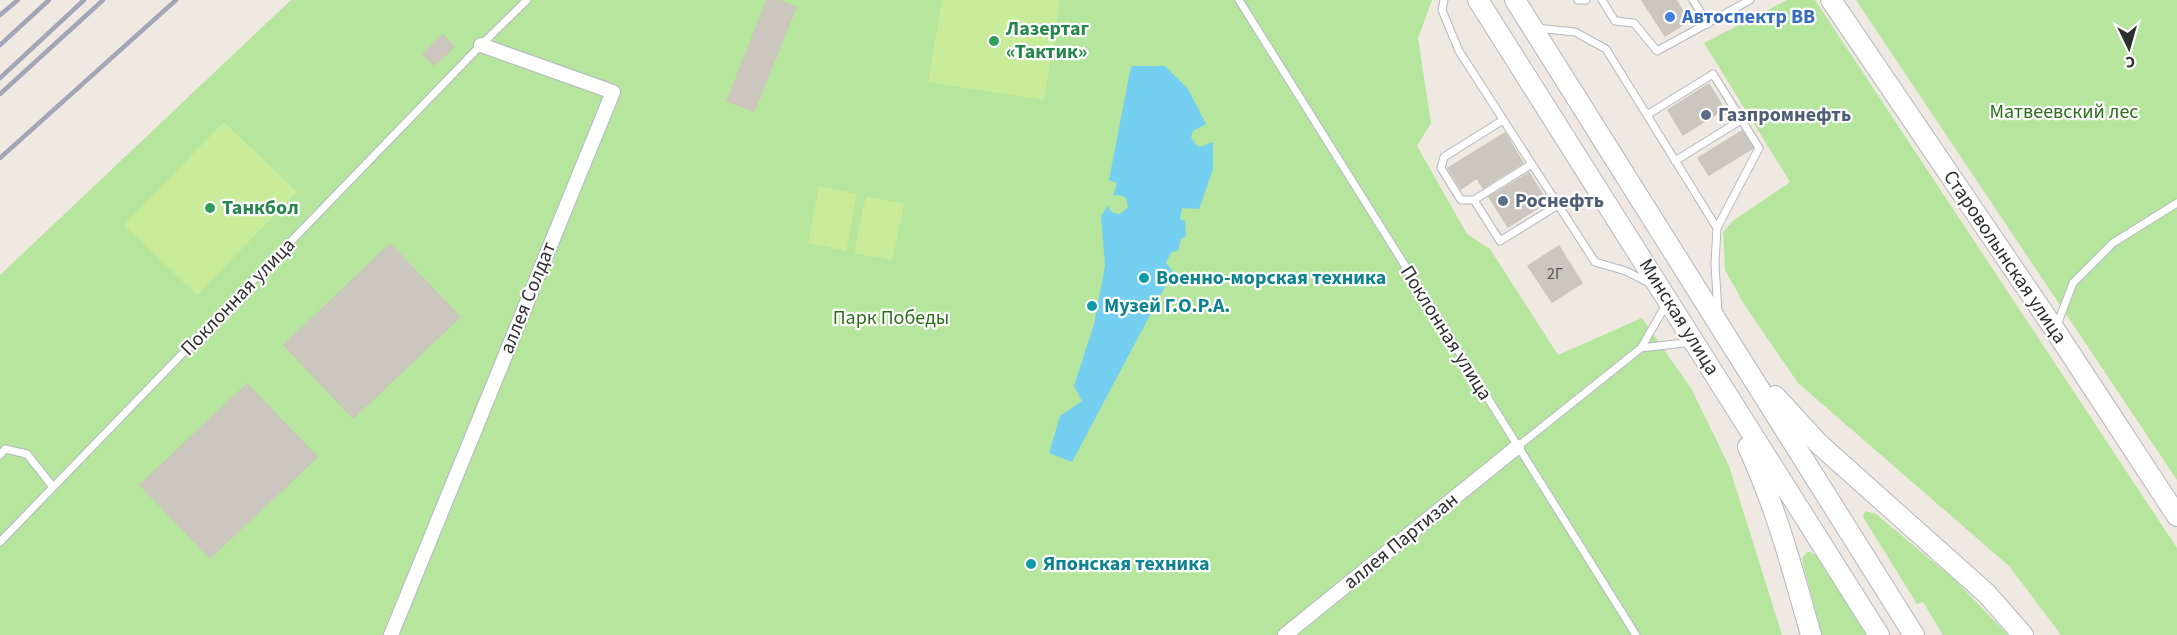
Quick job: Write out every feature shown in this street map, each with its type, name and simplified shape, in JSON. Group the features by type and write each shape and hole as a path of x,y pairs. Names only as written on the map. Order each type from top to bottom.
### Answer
{"main road":[{"name":"Минская улица","path":"1478,0 1879,635"},
{"name":"Минская улица","path":"1515,0 1914,635"},
{"name":"Староволынская улица","path":"1831,0 2055,330 2177,516"},
{"path":"1743,362 1819,444 1987,594 2023,635"},
{"path":"1719,381 1761,474 1790,558 1811,635"}],"street":[{"name":"аллея Солдат","path":"391,635 613,92 481,45"},
{"name":"аллея Партизан","path":"1285,635 1517,447"}],"lane":[{"name":"Поклонная улица","path":"0,542 527,0"},
{"name":"Поклонная улица","path":"1239,0 1636,635"},
{"path":"1444,0 1442,10 1459,51 1595,262 1626,271 1664,294 1641,348 1517,447"},
{"path":"1578,0 1586,0"},
{"path":"1602,0 1615,21 1634,23 1657,51 1750,0"},
{"path":"1692,0 1708,24"},
{"path":"1533,28 1575,32 1606,49 1717,228"},
{"path":"1647,116 1713,74 1759,148 1717,228 1715,264 1718,321"},
{"path":"1503,120 1444,157 1441,168 1461,200 1474,200 1532,164"},
{"path":"1675,161 1741,120"},
{"path":"1474,200 1500,241 1558,205"},
{"path":"2055,330 2073,283 2113,243 2177,203"},
{"path":"1641,348 1694,342"},
{"path":"0,455 5,449 27,454 53,487"}],"green space":[{"name":"Парк Победы","path":"291,0 1432,0 1418,38 1431,123 1417,146 1467,234 1490,249 1558,355 1642,318 1692,390 1729,466 1782,635 0,635 0,275"},
{"name":"Лазертаг «Тактик»","path":"942,0 1060,0 1044,100 928,82"},
{"path":"1787,0 1815,0 2177,548 2177,635 2061,635 2009,566 1798,383 1744,304 1725,270 1723,232 1734,220 1790,182 1704,43"},
{"name":"Матвеевский лес","path":"1856,0 2177,0 2177,480"},
{"name":"Танкбол","path":"224,122 297,192 197,295 124,225"},
{"path":"819,186 857,194 846,251 808,243"},
{"path":"866,196 904,204 892,260 854,253"},
{"path":"1865,511 1876,514 1955,580 2008,635 1943,635 1923,602 1917,604 1863,517"},
{"path":"1807,552 1818,557 1866,635 1822,635 1803,564 1802,558"}],"water":[{"path":"1131,66 1165,66 1188,89 1206,124 1193,131 1191,137 1200,147 1213,142 1213,169 1199,209 1182,208 1180,219 1185,221 1186,236 1181,239 1178,251 1171,252 1166,263 1175,274 1167,283 1072,462 1049,453 1060,416 1082,401 1074,386 1094,324 1105,266 1101,216 1108,205 1111,211 1118,214 1128,207 1126,198 1120,195 1113,196 1117,183 1109,180"}],"building":[{"path":"767,0 777,0 796,7 754,111 727,101"},
{"name":"Автоспектр ВВ","path":"1642,0 1676,0 1689,21 1665,36"},
{"path":"443,35 454,47 434,65 423,54"},
{"path":"1709,84 1724,109 1683,135 1668,110"},
{"path":"1742,131 1753,148 1709,175 1698,158"},
{"path":"1505,133 1523,163 1483,188 1477,178 1461,189 1448,168"},
{"path":"1529,173 1547,202 1508,227 1489,197"},
{"path":"390,244 460,317 353,418 284,345"},
{"path":"1559,246 1582,283 1552,302 1528,266"},
{"path":"247,384 317,457 210,558 140,485"}],"railway":[{"path":"0,15 18,0"},
{"path":"0,45 49,0"},
{"path":"0,78 84,0"},
{"path":"0,94 103,0"},
{"path":"0,158 176,0"}],"place":[{"name":"Автоспектр ВВ","path":"1670,17"},
{"name":"Лазертаг «Тактик»","path":"994,41"},
{"name":"Газпромнефть","path":"1706,115"},
{"name":"Роснефть","path":"1503,201"},
{"name":"Танкбол","path":"210,208"},
{"name":"Военно-морская техника","path":"1144,278"},
{"name":"Музей Г.О.Р.А.","path":"1092,306"},
{"name":"Японская техника","path":"1031,564"}]}
